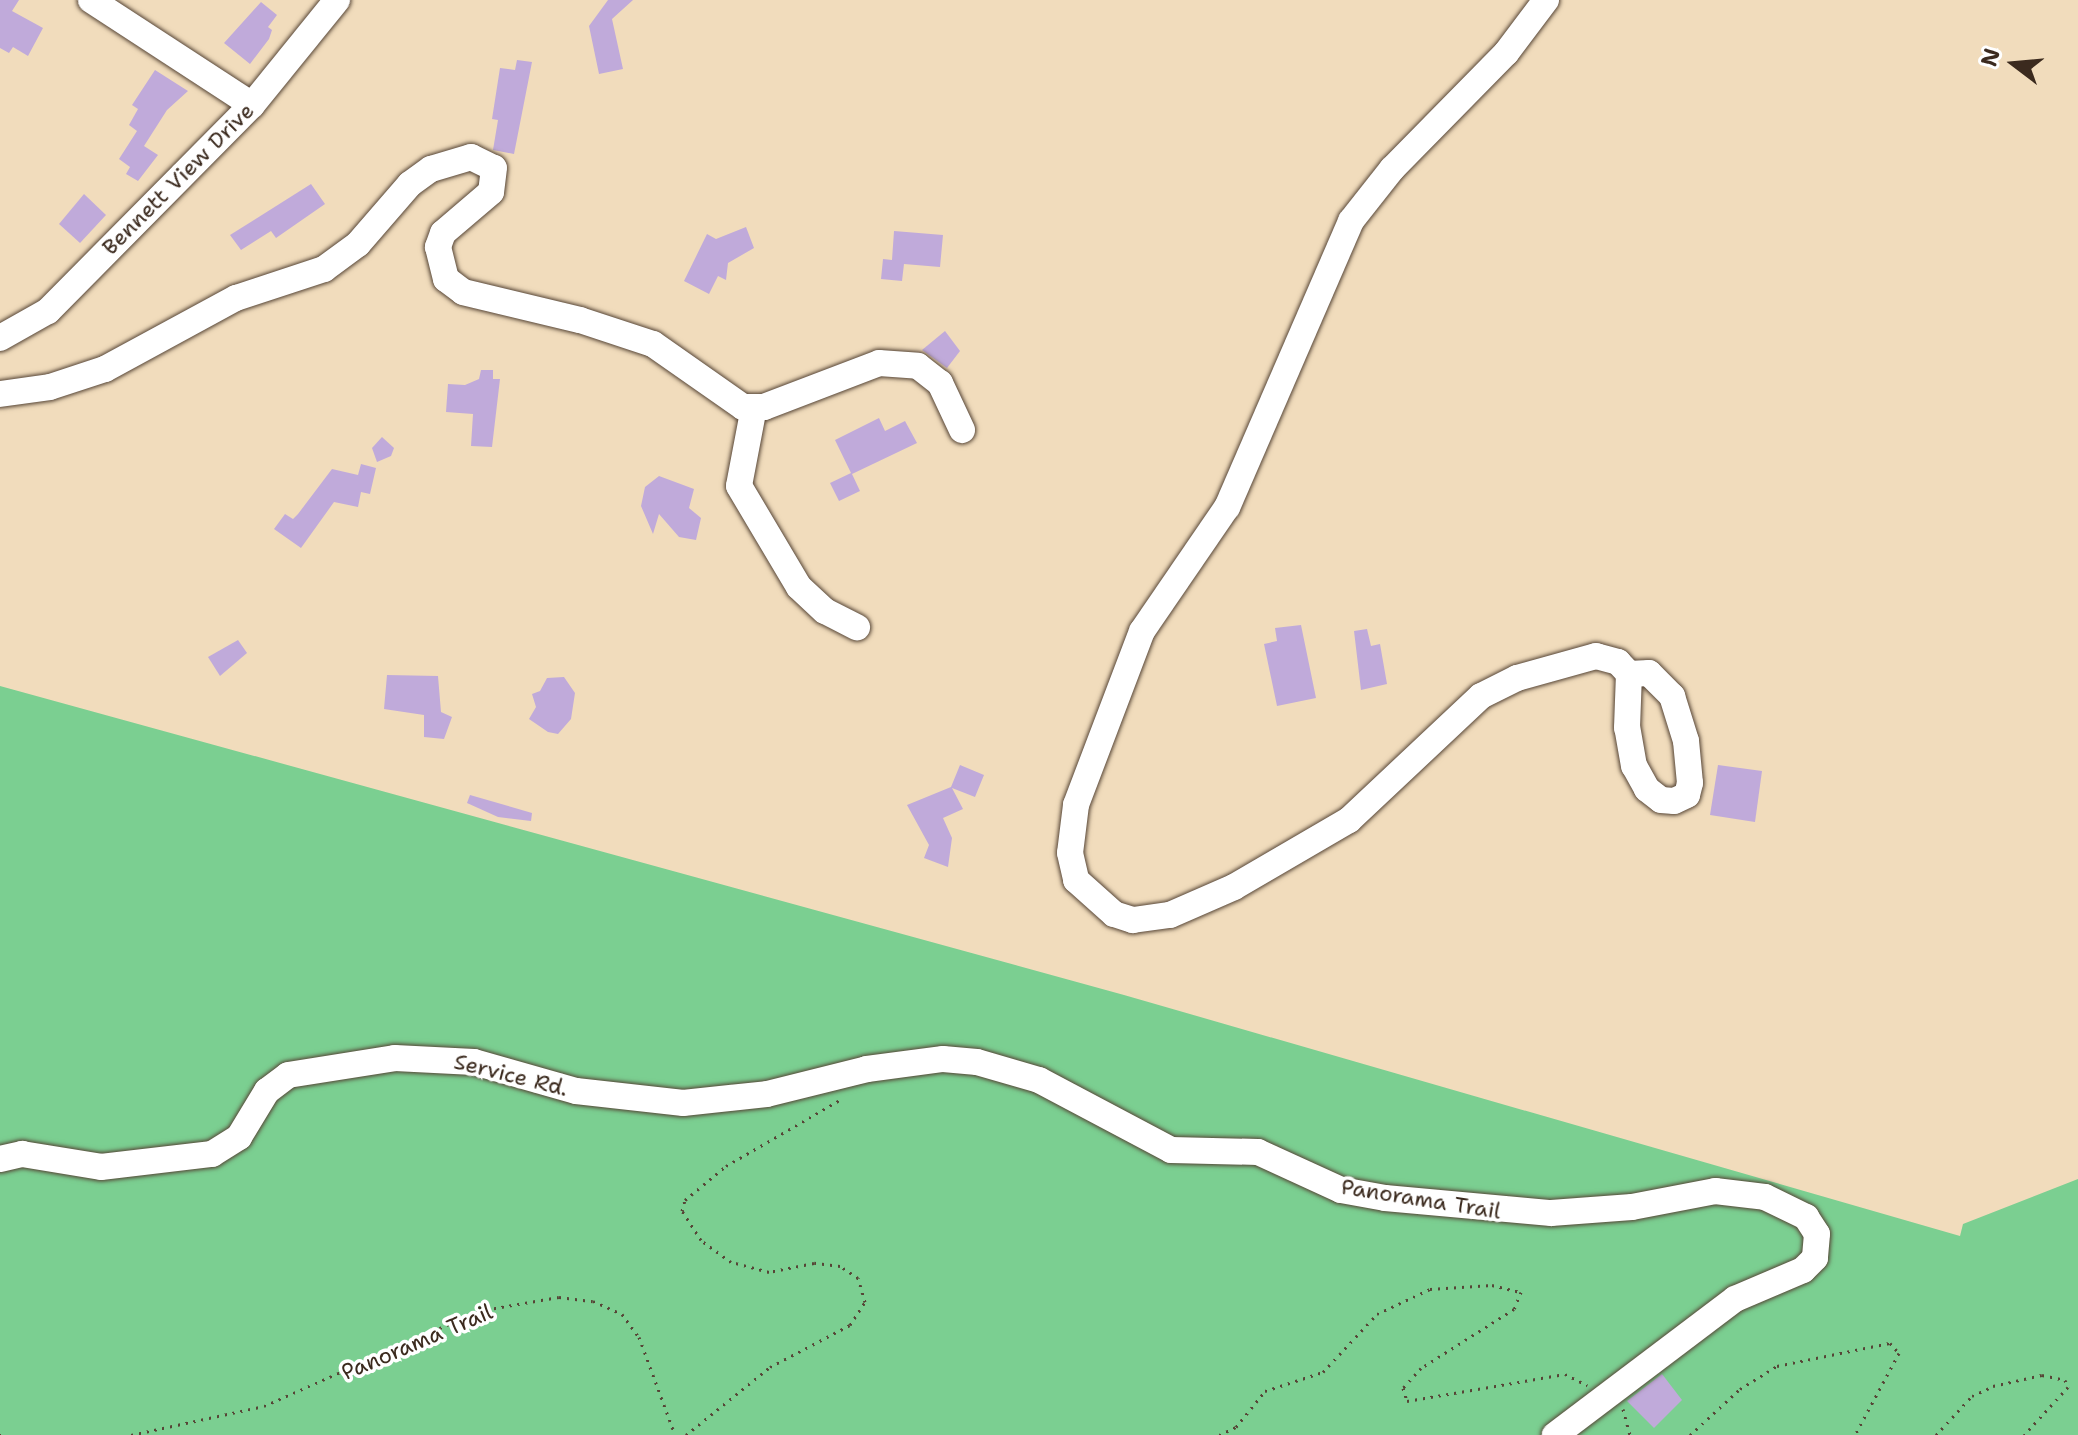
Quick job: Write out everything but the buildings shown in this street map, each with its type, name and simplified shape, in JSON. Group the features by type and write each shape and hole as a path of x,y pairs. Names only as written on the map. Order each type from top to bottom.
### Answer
{"street":[{"path":"91,0 252,105"},
{"name":"Bennett View Drive","path":"0,338 48,311 252,105 337,0"},
{"path":"1546,0 1506,53 1392,169 1351,221 1227,507 1142,631 1076,805 1070,853 1076,880 1114,914 1133,920 1170,915 1234,887 1349,820 1481,696 1517,678 1596,656 1618,662 1629,674"},
{"path":"0,394 50,387 105,369 236,298 324,269 358,244 410,184 431,169 471,157 494,168 495,181 491,192 443,233 437,259 446,279 486,301 580,320 653,344 743,407 754,407 842,373 899,361 918,366 940,383 962,430"},
{"path":"754,407 739,486 799,587 825,611 857,627"},
{"name":"Service Rd.","path":"0,1159 22,1154 101,1167 212,1154 239,1137 267,1091 288,1075 395,1058 474,1062 576,1091 683,1103 767,1094 867,1069"},
{"name":"Panorama Trail","path":"867,1069 943,1059 977,1062 1039,1080 1171,1150 1258,1152 1341,1190 1385,1198 1551,1213 1606,1210 1715,1191 1765,1197 1806,1217 1817,1234 1815,1258 1803,1270 1735,1299 1555,1435"}],"path":[{"path":"686,1435 770,1367 843,1330 865,1302 858,1278 840,1266 814,1263 769,1272 731,1262 692,1231 682,1204 740,1156 835,1104 867,1069"},
{"path":"1219,1435 1236,1427 1265,1391 1323,1372 1377,1314 1412,1295 1456,1286 1507,1286 1521,1292 1521,1297 1514,1309 1421,1368 1403,1388 1407,1401 1565,1374 1608,1397 1629,1418 1630,1435"},
{"name":"Panorama Trail","path":"131,1435 264,1406 478,1311 559,1297 593,1301 622,1314 639,1337 675,1435"},
{"path":"1690,1435 1740,1389 1777,1366 1890,1343 1899,1353 1855,1435"},
{"path":"1936,1435 1972,1396 1993,1386 2042,1375 2065,1380 2068,1387 2024,1435"}],"green space":[{"path":"0,686 1124,995 1960,1236 1963,1224 2078,1179 2078,1435 0,1435"}]}
